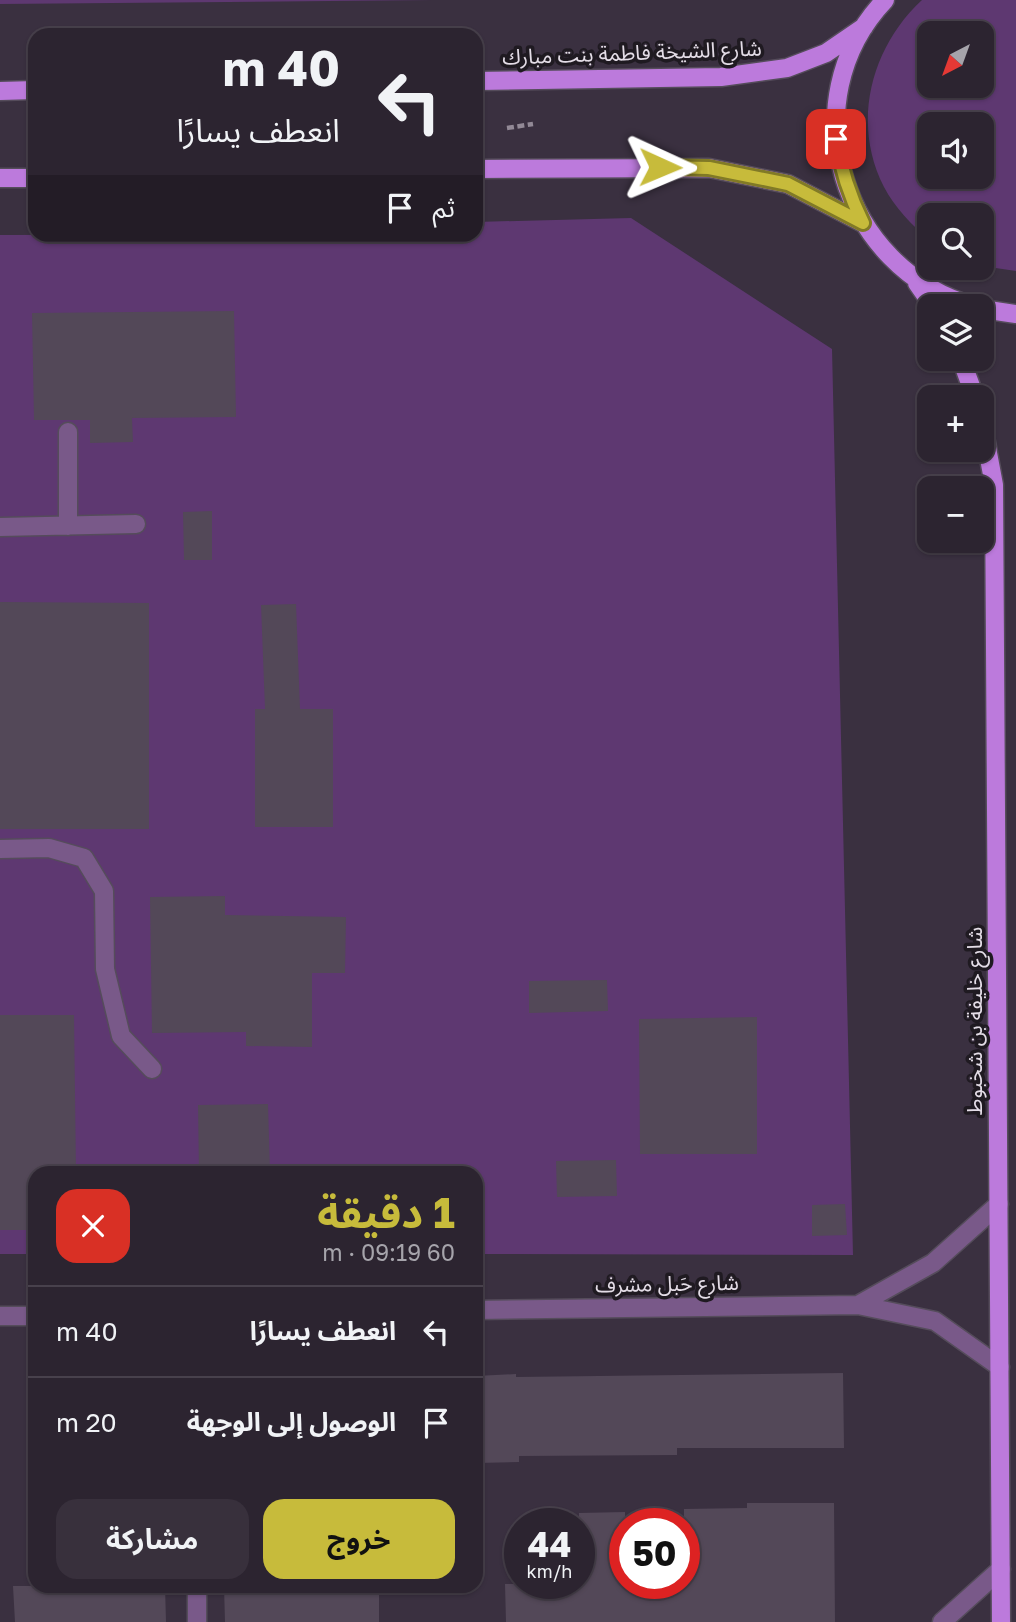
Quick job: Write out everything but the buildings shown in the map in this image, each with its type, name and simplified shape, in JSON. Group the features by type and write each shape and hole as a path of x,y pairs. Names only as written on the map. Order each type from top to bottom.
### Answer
{"main road":[{"path":"885,0 864,27 850,54 841,81 836,139 841,169 850,197 863,223 885,253 913,278 941,294"},
{"name":"شارع الشيخة فاطمة بنت مبارك","path":"483,81 721,77 787,68 825,52 864,27"},
{"path":"0,91 28,90"},
{"path":"483,169 635,166 709,168 788,184 863,223"},
{"path":"0,178 28,178"},
{"path":"913,278 924,294"},
{"path":"994,311 1016,314"},
{"name":"شارع خليفة بن شخبوط","path":"990,462 994,485 1001,1622"}],"street":[{"path":"68,432 68,526"},
{"path":"0,527 136,524"},
{"path":"0,849 49,848 84,858 104,891 105,969 121,1035 152,1069"},
{"name":"شارع حَبل مشرف","path":"858,1305 933,1263 999,1204"},
{"name":"شارع حَبل مشرف","path":"483,1310 858,1305 935,1321 1000,1367"},
{"path":"0,1316 28,1316"},
{"path":"942,1622 1001,1569"},
{"path":"197,1593 197,1622"}],"path":[{"path":"507,128 533,124"}],"shaded area":[{"path":"0,0 432,0 0,4"},
{"path":"922,0 1016,0 1016,271 994,268 994,203 917,203 917,229 904,216 884,187 874,163 868,112 879,63 904,19"},
{"path":"631,218 832,349 853,1255 483,1254 483,1166 28,1166 28,1254 0,1254 0,235 28,235 28,242 483,242 483,222"}],"route":[{"path":"660,167 709,168 788,184 863,223 850,197 841,169 836,139"}]}
